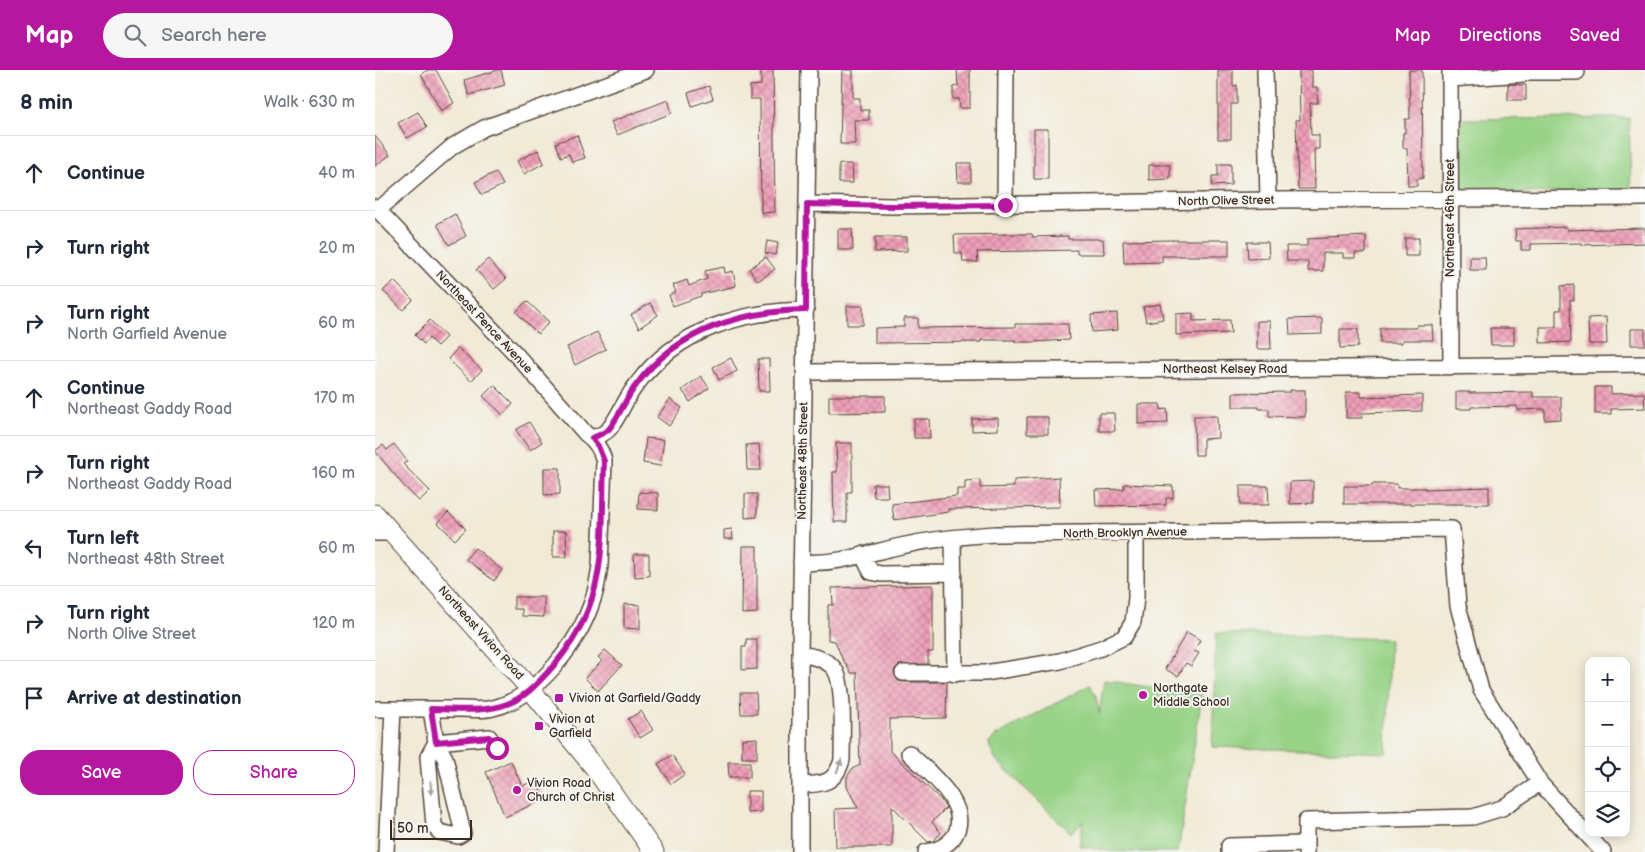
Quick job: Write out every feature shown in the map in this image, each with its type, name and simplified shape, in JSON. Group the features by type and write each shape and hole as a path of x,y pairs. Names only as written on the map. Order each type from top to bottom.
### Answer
{"main road":[{"name":"Northeast Vivion Road","path":"375,514 383,533 531,690 594,767 654,852"}],"street":[{"path":"377,209 453,146 484,128 646,70"},
{"name":"Northeast 48th Street","path":"800,852 801,562 809,70"},
{"path":"1005,205 1006,70"},
{"path":"1265,70 1268,200"},
{"path":"1450,75 1524,74 1530,71 1577,72"},
{"name":"Northeast 46th Street","path":"1450,75 1451,367"},
{"name":"North Olive Street","path":"807,204 893,206 1268,200 1645,198"},
{"name":"Northeast Pence Avenue","path":"375,709 492,708 519,698 531,690 553,666 579,631 590,608 600,566 604,461 598,446 592,438 585,434 513,351 377,209"},
{"path":"592,438 608,431 637,384 650,368 679,343 709,328 733,319 781,310 806,310"},
{"name":"Northeast Kelsey Road","path":"805,372 1645,364"},
{"name":"North Brooklyn Avenue","path":"801,562 835,562 913,543 996,534 1452,529 1458,606 1481,690 1540,783"},
{"path":"903,674 985,673 1060,662 1101,648 1124,637 1133,622 1136,598 1136,532"},
{"path":"953,538 955,674"},
{"path":"862,554 871,572 881,574 954,573"},
{"path":"800,654 812,656 826,662 835,669 841,682 842,760 839,771 832,779 824,783 800,785"},
{"path":"386,852 393,709"},
{"path":"431,709 436,742 445,758 463,833 458,836 439,832 435,824 428,757 436,742"},
{"path":"436,742 489,737 497,748"},
{"path":"909,753 951,796 958,820 956,833 950,841 941,848 926,852"},
{"path":"1229,852 1229,846 1306,848 1306,821 1473,818 1502,808 1540,783 1595,849"}],"green space":[{"path":"1629,118 1631,191 1457,194 1456,119"},
{"path":"1216,633 1390,639 1387,753 1212,747"},
{"path":"1104,680 1202,695 1178,852 1115,852 1079,846 1083,821 1071,833 996,760 990,747 989,742 997,735 1090,685 1096,696 1099,714"}],"building":[{"path":"428,70 436,70 454,103 441,111 421,74"},
{"path":"501,70 505,85 469,95 464,80"},
{"path":"761,70 773,70 775,212 761,213 760,99 750,99 750,86 761,85"},
{"path":"842,70 853,70 853,98 860,98 860,110 869,110 869,120 854,120 855,144 840,144"},
{"path":"957,70 970,70 970,108 960,108 959,99 953,99 953,87 958,86"},
{"path":"1218,70 1233,70 1233,86 1237,85 1237,104 1231,104 1231,139 1218,139"},
{"path":"1299,70 1312,70 1312,87 1317,87 1318,103 1310,103 1311,135 1319,135 1319,149 1314,149 1315,189 1298,189 1296,120 1300,120"},
{"path":"1409,70 1422,70 1423,178 1417,179 1417,186 1408,186 1407,148 1403,148 1405,119 1410,119"},
{"path":"1508,84 1526,85 1526,100 1508,100"},
{"path":"709,86 713,99 692,106 688,93"},
{"path":"668,100 672,113 617,135 611,122"},
{"path":"418,112 427,127 407,138 398,123"},
{"path":"1034,129 1048,129 1048,179 1034,179"},
{"path":"577,135 585,158 572,162 569,154 561,157 556,143"},
{"path":"375,136 390,155 375,166"},
{"path":"538,150 544,163 524,174 517,161"},
{"path":"957,163 971,163 971,182 958,182"},
{"path":"839,164 852,164 853,183 839,183"},
{"path":"1218,164 1231,164 1231,185 1212,186 1212,176 1218,176"},
{"path":"1149,165 1170,165 1170,179 1149,180"},
{"path":"496,172 503,185 482,195 475,182"},
{"path":"455,214 466,236 449,245 437,224"},
{"path":"1567,227 1567,230 1645,228 1645,243 1531,244 1531,250 1521,250 1521,241 1516,241 1515,229"},
{"path":"838,229 852,229 853,250 838,250"},
{"path":"1032,234 1033,237 1068,236 1068,239 1103,239 1104,254 1077,254 1077,250 977,252 978,262 963,262 962,253 955,253 954,235"},
{"path":"1366,236 1366,253 1355,253 1355,258 1343,258 1343,253 1323,253 1323,271 1308,271 1308,261 1287,261 1286,246 1307,246 1307,239"},
{"path":"875,237 907,237 907,251 875,252"},
{"path":"1405,238 1419,238 1419,256 1405,256"},
{"path":"1229,240 1229,256 1162,256 1162,262 1124,263 1123,241"},
{"path":"767,241 778,243 776,255 765,253"},
{"path":"1247,242 1268,242 1269,258 1248,259"},
{"path":"766,257 775,269 758,281 749,269"},
{"path":"1470,257 1485,257 1486,270 1470,270"},
{"path":"488,259 506,279 494,289 476,270"},
{"path":"724,267 725,273 733,271 736,286 701,294 701,296 673,306 669,295 676,292 673,285 687,280 689,286 707,279 705,271"},
{"path":"394,281 413,300 403,310 383,291"},
{"path":"1574,285 1574,300 1570,300 1571,342 1540,343 1540,327 1556,327 1556,310 1561,310 1561,286"},
{"path":"527,301 549,322 538,334 516,312"},
{"path":"650,303 658,315 639,328 631,315"},
{"path":"1160,304 1163,319 1146,322 1143,307"},
{"path":"847,306 863,306 863,325 847,325"},
{"path":"1117,313 1118,330 1092,332 1091,315"},
{"path":"1193,313 1193,321 1230,320 1231,333 1176,335 1176,314"},
{"path":"1606,317 1607,344 1589,344 1588,318"},
{"path":"904,318 918,318 918,328 1015,327 1015,324 1068,324 1069,340 875,343 875,328 904,327"},
{"path":"1322,318 1322,334 1290,335 1289,319"},
{"path":"430,320 446,337 437,346 429,338 424,344 415,335"},
{"path":"1257,321 1270,321 1271,349 1257,349"},
{"path":"1417,325 1432,325 1433,340 1402,340 1402,343 1380,343 1380,328 1417,328"},
{"path":"1490,328 1514,328 1514,345 1491,345"},
{"path":"1340,329 1358,329 1358,347 1340,348"},
{"path":"1631,329 1645,329 1645,345 1631,345"},
{"path":"597,332 606,349 575,365 567,347"},
{"path":"458,348 482,370 471,381 448,359"},
{"path":"731,358 737,371 719,380 713,367"},
{"path":"758,359 769,359 770,391 759,391"},
{"path":"701,376 709,388 690,402 682,390"},
{"path":"494,385 513,404 503,415 483,396"},
{"path":"1595,387 1611,387 1611,394 1644,393 1645,408 1611,409 1611,414 1595,414"},
{"path":"1290,390 1305,390 1305,417 1269,416 1269,409 1233,407 1233,393 1291,392"},
{"path":"1346,392 1361,392 1361,397 1422,395 1422,411 1362,413 1362,418 1346,418"},
{"path":"1456,392 1533,392 1533,397 1561,397 1561,419 1545,420 1545,409 1517,410 1517,406 1456,409"},
{"path":"829,396 885,396 885,412 829,413"},
{"path":"670,399 682,408 669,426 657,417"},
{"path":"1138,404 1160,404 1161,410 1167,409 1168,423 1138,424"},
{"path":"1099,413 1114,413 1115,431 1099,431"},
{"path":"1194,416 1217,416 1218,438 1203,439 1203,455 1195,455"},
{"path":"1027,417 1048,417 1048,434 1027,434"},
{"path":"998,418 998,430 972,431 972,419"},
{"path":"914,419 929,419 930,438 914,438"},
{"path":"529,422 542,442 530,450 516,430"},
{"path":"646,438 664,440 660,466 643,463"},
{"path":"836,443 852,443 852,492 847,492 847,522 834,522 833,472 837,472"},
{"path":"394,444 407,461 403,464 430,491 419,501 375,451 383,445 387,450"},
{"path":"759,444 761,470 747,470 746,445"},
{"path":"544,468 560,468 560,494 544,495"},
{"path":"1059,477 1060,507 948,509 948,512 894,520 892,504 957,496 957,489 965,489 965,481 980,480 980,488 1014,487 1014,480"},
{"path":"1313,481 1313,503 1290,504 1290,482"},
{"path":"873,484 887,484 888,497 874,497"},
{"path":"1124,484 1173,486 1173,498 1166,498 1166,505 1096,506 1095,490 1124,489"},
{"path":"1372,484 1397,484 1397,488 1425,489 1489,487 1489,504 1344,504 1344,486 1372,486"},
{"path":"1240,486 1268,486 1269,505 1240,505"},
{"path":"639,492 658,493 658,510 638,509"},
{"path":"745,494 757,494 757,517 745,518"},
{"path":"448,512 466,529 455,540 438,523"},
{"path":"732,529 733,539 724,539 724,530"},
{"path":"553,531 566,531 567,557 553,557"},
{"path":"743,546 757,546 757,613 742,614"},
{"path":"475,548 502,570 494,581 466,559"},
{"path":"634,554 649,554 649,576 635,577"},
{"path":"933,585 933,652 928,652 928,664 899,665 894,673 898,681 903,682 947,682 946,718 890,719 890,751 941,800 946,808 932,822 941,833 933,841 928,842 892,806 892,847 836,847 835,809 858,808 847,787 847,777 852,769 860,765 857,673 851,673 835,641 828,640 828,605 833,605 832,588"},
{"path":"514,597 544,597 544,617 522,616 522,609 514,609"},
{"path":"624,604 640,605 640,629 624,628"},
{"path":"1187,632 1200,640 1194,651 1199,653 1191,666 1186,663 1178,676 1165,669"},
{"path":"746,639 757,639 757,669 742,670 742,647 746,647"},
{"path":"605,650 622,665 598,691 585,678 602,661 598,657"},
{"path":"740,693 756,693 757,714 741,714"},
{"path":"641,711 653,730 640,738 628,719"},
{"path":"757,738 757,758 742,758 742,739"},
{"path":"672,755 685,774 671,784 658,764"},
{"name":"Vivion Road Church of Christ","path":"511,761 522,786 536,780 544,799 505,817 486,772"},
{"path":"728,762 750,762 750,777 729,777"},
{"path":"747,791 761,791 761,812 747,813"}],"place":[{"name":"Northgate Middle School","path":"1143,695"},
{"name":"Vivion at Garfield/Gaddy","path":"559,698"},
{"name":"Vivion at Garfield","path":"539,726"},
{"name":"Vivion Road Church of Christ","path":"517,790"}],"route":[{"path":"497,748 489,737 436,742 431,709 485,710 506,705 531,690 553,666 579,631 593,600 600,566 604,461 602,453 592,438 608,431 626,399 650,368 679,343 709,328 733,319 781,310 806,310 807,204 893,206 1005,205"}]}
